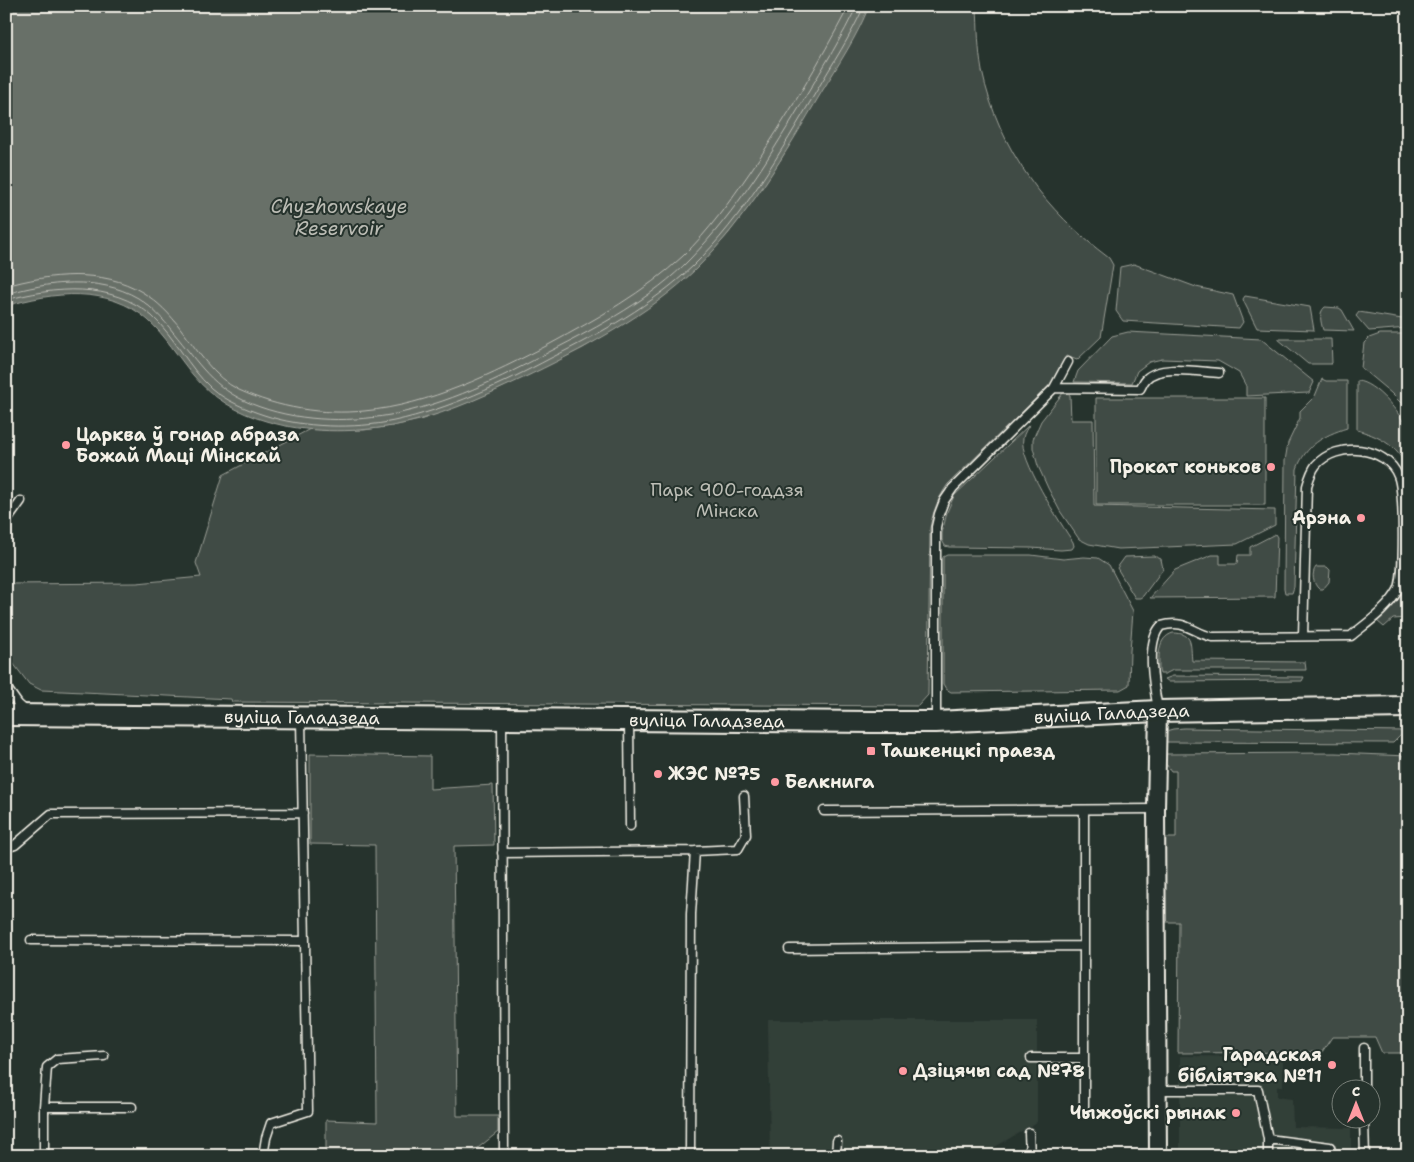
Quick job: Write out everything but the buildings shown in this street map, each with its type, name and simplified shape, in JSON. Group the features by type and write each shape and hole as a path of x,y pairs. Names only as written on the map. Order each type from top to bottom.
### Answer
{"street":[{"name":"вуліца Галадзеда","path":"6,715 936,722 1158,711 1408,708"},
{"path":"1158,711 1156,809 1158,1156"}],"lane":[{"path":"936,722 936,528 938,514 953,488 1054,388 1068,362"},
{"path":"1054,388 1140,389 1145,380 1153,374 1165,370 1218,373"},
{"path":"1158,711 1153,681 1154,637 1161,626 1183,624 1192,627 1199,634 1212,636 1303,636 1351,636 1384,607 1399,589 1402,573 1401,489 1398,475 1387,461 1378,455 1365,451 1340,450 1316,465 1312,473 1307,486 1303,636"},
{"path":"6,522 21,501"},
{"path":"6,688 18,704 30,715"},
{"path":"263,1156 271,1122 308,1111 301,718"},
{"path":"502,718 504,1156"},
{"path":"629,719 630,826"},
{"path":"502,853 738,849 746,835 744,796"},
{"path":"824,811 1156,809"},
{"path":"1084,810 1084,1108"},
{"path":"6,848 15,845 51,814 303,814"},
{"path":"690,1156 691,914 695,851"},
{"path":"31,940 305,941"},
{"path":"789,949 1084,946"},
{"path":"1364,1048 1364,1080"},
{"path":"44,1156 44,1107 47,1067 57,1059 104,1056"},
{"path":"1031,1058 1084,1058"},
{"path":"1158,1090 1258,1090 1268,1139 1268,1156"},
{"path":"44,1107 132,1107"},
{"path":"1268,1139 1330,1147 1332,1155 1365,1156 1364,1130"},
{"path":"1030,1134 1030,1156"},
{"path":"836,1156 837,1141"}],"shaded area":[{"name":"Дзіцячы сад №78","path":"768,1020 1037,1020 1037,1122 995,1147 995,1156 770,1156"},
{"name":"Чыжоўскі рынак","path":"1180,1056 1283,1057 1283,1086 1277,1087 1277,1097 1292,1099 1293,1127 1351,1130 1351,1156 1180,1156"}],"green space":[{"name":"Парк 900-годдзя Мінска","path":"869,6 977,6 982,71 1000,127 1013,152 1045,199 1065,220 1109,258 1113,265 1101,337 1077,360 1066,356 1049,386 948,484 934,511 930,528 928,695 918,706 232,702 231,699 41,690 29,684 6,654 6,584 137,583 201,577 196,563 223,475 310,429 364,430 392,426 420,420 466,403 583,348 660,299 696,269 728,234 753,200 781,159"},
{"path":"1134,264 1196,287 1233,295 1243,322 1239,328 1123,321 1116,311 1120,267"},
{"path":"1245,296 1310,307 1314,330 1257,328 1244,302"},
{"path":"1325,307 1342,310 1354,331 1323,330 1321,315"},
{"path":"1359,312 1408,320 1408,328 1369,331 1356,316"},
{"path":"1128,332 1261,339 1314,382 1309,393 1246,396 1246,386 1239,373 1218,361 1162,359 1149,362 1137,371 1132,383 1074,382 1078,371 1112,336"},
{"path":"1380,334 1402,334 1408,336 1408,410 1361,368 1364,343 1369,338"},
{"path":"1278,339 1331,339 1332,363 1308,364"},
{"path":"1322,379 1326,381 1347,381 1347,428 1316,442 1305,454 1297,469 1294,587 1292,593 1285,593 1285,461 1288,443 1300,418 1300,411 1315,396"},
{"path":"1357,381 1372,387 1387,400 1405,423 1408,430 1408,481 1407,470 1403,461 1392,447 1376,437 1357,430"},
{"path":"1063,393 1070,395 1071,420 1093,420 1094,506 1275,510 1275,525 1237,544 1118,549 1089,544 1079,539 1060,511 1048,488 1038,466 1033,448 1033,439 1041,421"},
{"path":"1096,398 1265,398 1265,505 1096,505"},
{"path":"1030,424 1023,438 1023,447 1027,460 1033,475 1073,542 1074,546 1072,549 945,546 942,540 942,533 947,512 954,496"},
{"path":"1275,534 1277,537 1275,597 1150,598 1175,570 1212,555 1220,555 1220,564 1237,564 1238,555 1250,555 1250,547"},
{"path":"947,555 1031,555 1063,559 1084,557 1098,558 1109,565 1133,611 1129,685 1120,690 951,692 946,689 943,684 943,557"},
{"path":"1154,556 1161,559 1163,569 1143,596 1135,598 1117,568 1125,557"},
{"path":"1316,567 1327,567 1330,570 1329,582 1323,589 1319,589 1314,581 1313,575"},
{"path":"1408,573 1408,618 1393,619 1384,627 1377,621 1398,600"},
{"path":"1173,633 1185,635 1188,638 1191,645 1192,661 1305,662 1306,670 1173,670 1160,674 1160,648 1164,639"},
{"path":"1173,676 1304,677 1302,681 1169,682 1165,679"},
{"path":"1173,729 1405,731 1393,743 1165,742 1166,731"},
{"path":"1335,753 1408,756 1408,1053 1382,1053 1375,1037 1332,1037 1322,1052 1178,1053 1179,922 1163,922 1161,838 1176,838 1176,771 1171,771 1164,761 1164,754"},
{"path":"310,754 430,756 430,789 493,785 494,845 454,846 457,1116 498,1116 498,1132 468,1156 326,1156 326,1120 377,1122 375,845 310,844"}],"water":[{"name":"Chyzhowskaye Reservoir","path":"6,6 869,6 847,51 765,184 733,228 679,285 637,316 590,344 544,368 458,407 392,426 361,430 329,431 281,425 256,418 226,404 200,383 160,332 148,320 133,309 116,301 98,296 61,295 42,297 6,306"}],"place":[{"name":"Царква ў гонар абраза Божай Маці Мінскай","path":"66,445"},
{"name":"Прокат коньков","path":"1271,467"},
{"name":"Арэна","path":"1361,518"},
{"name":"Ташкенцкі праезд","path":"871,751"},
{"name":"ЖЭС №75","path":"658,774"},
{"name":"Белкнига","path":"775,782"},
{"name":"Гарадская бібліятэка №11","path":"1332,1065"},
{"name":"Дзіцячы сад №78","path":"903,1071"},
{"name":"Чыжоўскі рынак","path":"1236,1113"}]}
